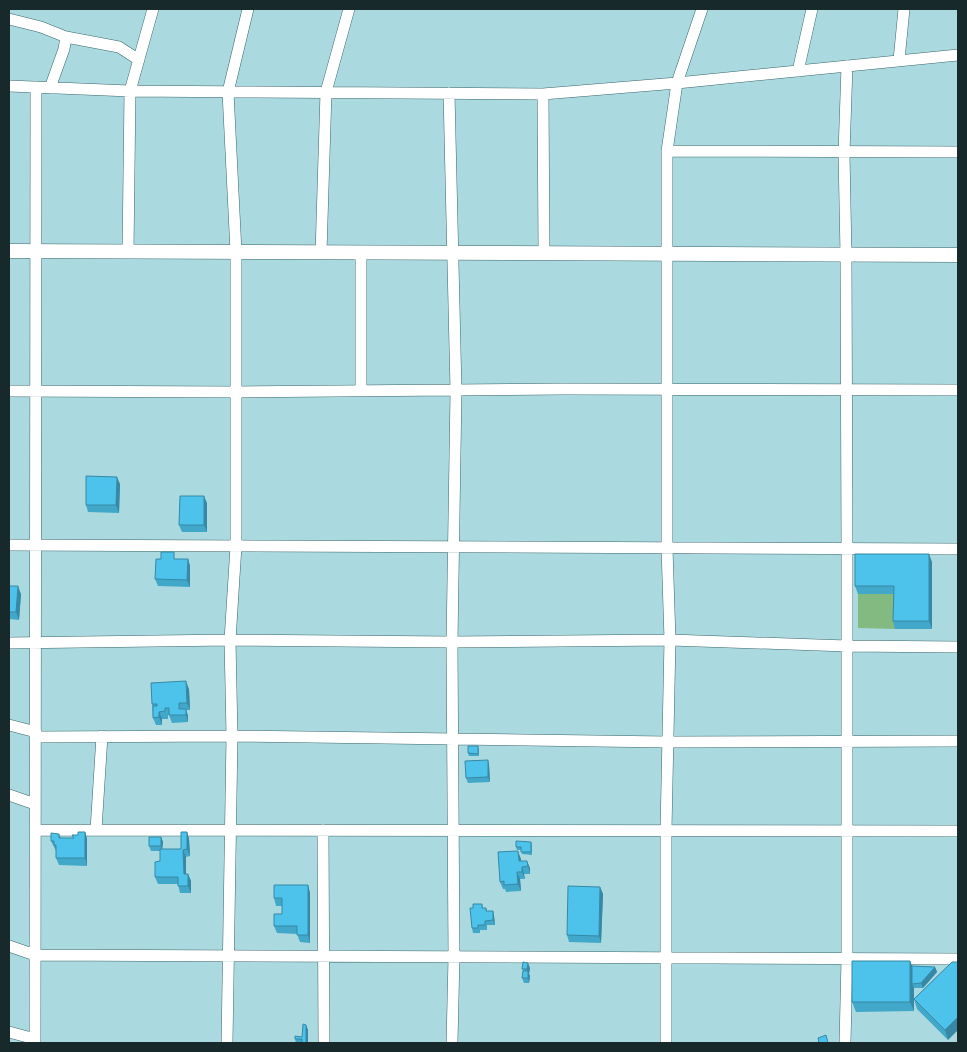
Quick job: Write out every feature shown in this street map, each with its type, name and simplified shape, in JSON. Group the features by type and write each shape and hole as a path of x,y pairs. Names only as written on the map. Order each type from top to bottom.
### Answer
{"street":[{"path":"128,252 130,91 152,9"},
{"path":"227,1043 232,736 230,640 236,546 236,252 228,92 248,9"},
{"path":"321,253 326,92 349,9"},
{"path":"666,1043 666,830 670,640 667,548 667,151 678,83 702,9"},
{"path":"798,71 812,9"},
{"path":"900,60 904,9"},
{"path":"9,19 41,27 66,37 120,47 139,60"},
{"path":"50,88 64,49 66,37"},
{"path":"9,86 130,91 543,94 678,83 958,55"},
{"path":"845,1043 847,741 844,153 847,66"},
{"path":"9,1032 35,1041 36,88"},
{"path":"449,93 456,391 452,642 454,739 452,1043"},
{"path":"543,94 544,254"},
{"path":"667,151 958,152"},
{"path":"9,252 958,255"},
{"path":"361,253 361,391"},
{"path":"9,391 958,390"},
{"path":"9,545 958,549"},
{"path":"9,643 230,640 452,642 670,640 846,646 958,647"},
{"path":"9,725 36,735 667,742 958,741"},
{"path":"96,830 102,736"},
{"path":"9,794 35,804"},
{"path":"35,830 958,831"},
{"path":"323,830 324,1043"},
{"path":"9,946 35,956 958,959"}],"green space":[{"path":"858,594 897,594 895,629 858,628"}],"building":[{"path":"86,476 117,477 116,505 86,505"},
{"path":"180,496 204,496 204,525 179,525"},
{"path":"161,552 174,552 174,559 188,559 187,580 155,579 156,559 161,559"},
{"path":"855,554 929,554 929,621 893,621 894,586 855,586"},
{"path":"9,586 18,586 16,612 9,612"},
{"path":"186,681 187,703 179,703 179,709 186,709 186,715 169,715 169,708 165,708 165,711 159,712 159,717 153,718 153,706 157,706 157,704 152,704 151,683"},
{"path":"468,746 478,746 478,754 468,753"},
{"path":"488,760 488,777 466,778 465,761"},
{"path":"78,832 85,832 85,858 56,858 56,845 54,845 54,841 51,841 51,833 59,834 59,838 74,838 72,835 78,835"},
{"path":"181,832 187,832 187,849 183,850 184,874 188,874 188,886 178,886 178,877 155,877 155,862 160,861 160,849 181,849"},
{"path":"149,837 161,837 161,846 149,846"},
{"path":"516,841 531,842 531,852 521,852 521,847 516,847"},
{"path":"518,851 519,861 527,861 528,866 522,867 522,872 517,872 518,884 504,885 504,881 500,882 498,852"},
{"path":"274,885 308,885 308,935 297,935 297,926 274,926 274,914 282,914 282,898 274,898"},
{"path":"568,886 600,887 599,936 567,935"},
{"path":"473,904 482,904 482,908 486,908 486,911 493,911 493,920 485,921 485,925 478,925 478,928 472,928 470,908 473,908"},
{"path":"852,961 910,961 910,1002 852,1002"},
{"path":"523,962 528,963 527,969 522,969"},
{"path":"952,962 958,962 958,1017 945,1030 914,999"},
{"path":"912,966 935,967 921,983 912,984"},
{"path":"523,971 528,971 528,978 522,978"},
{"path":"303,1024 306,1025 306,1043 302,1043 302,1039 295,1039 295,1036 302,1037"},
{"path":"826,1035 828,1043 819,1043 818,1038"}]}
